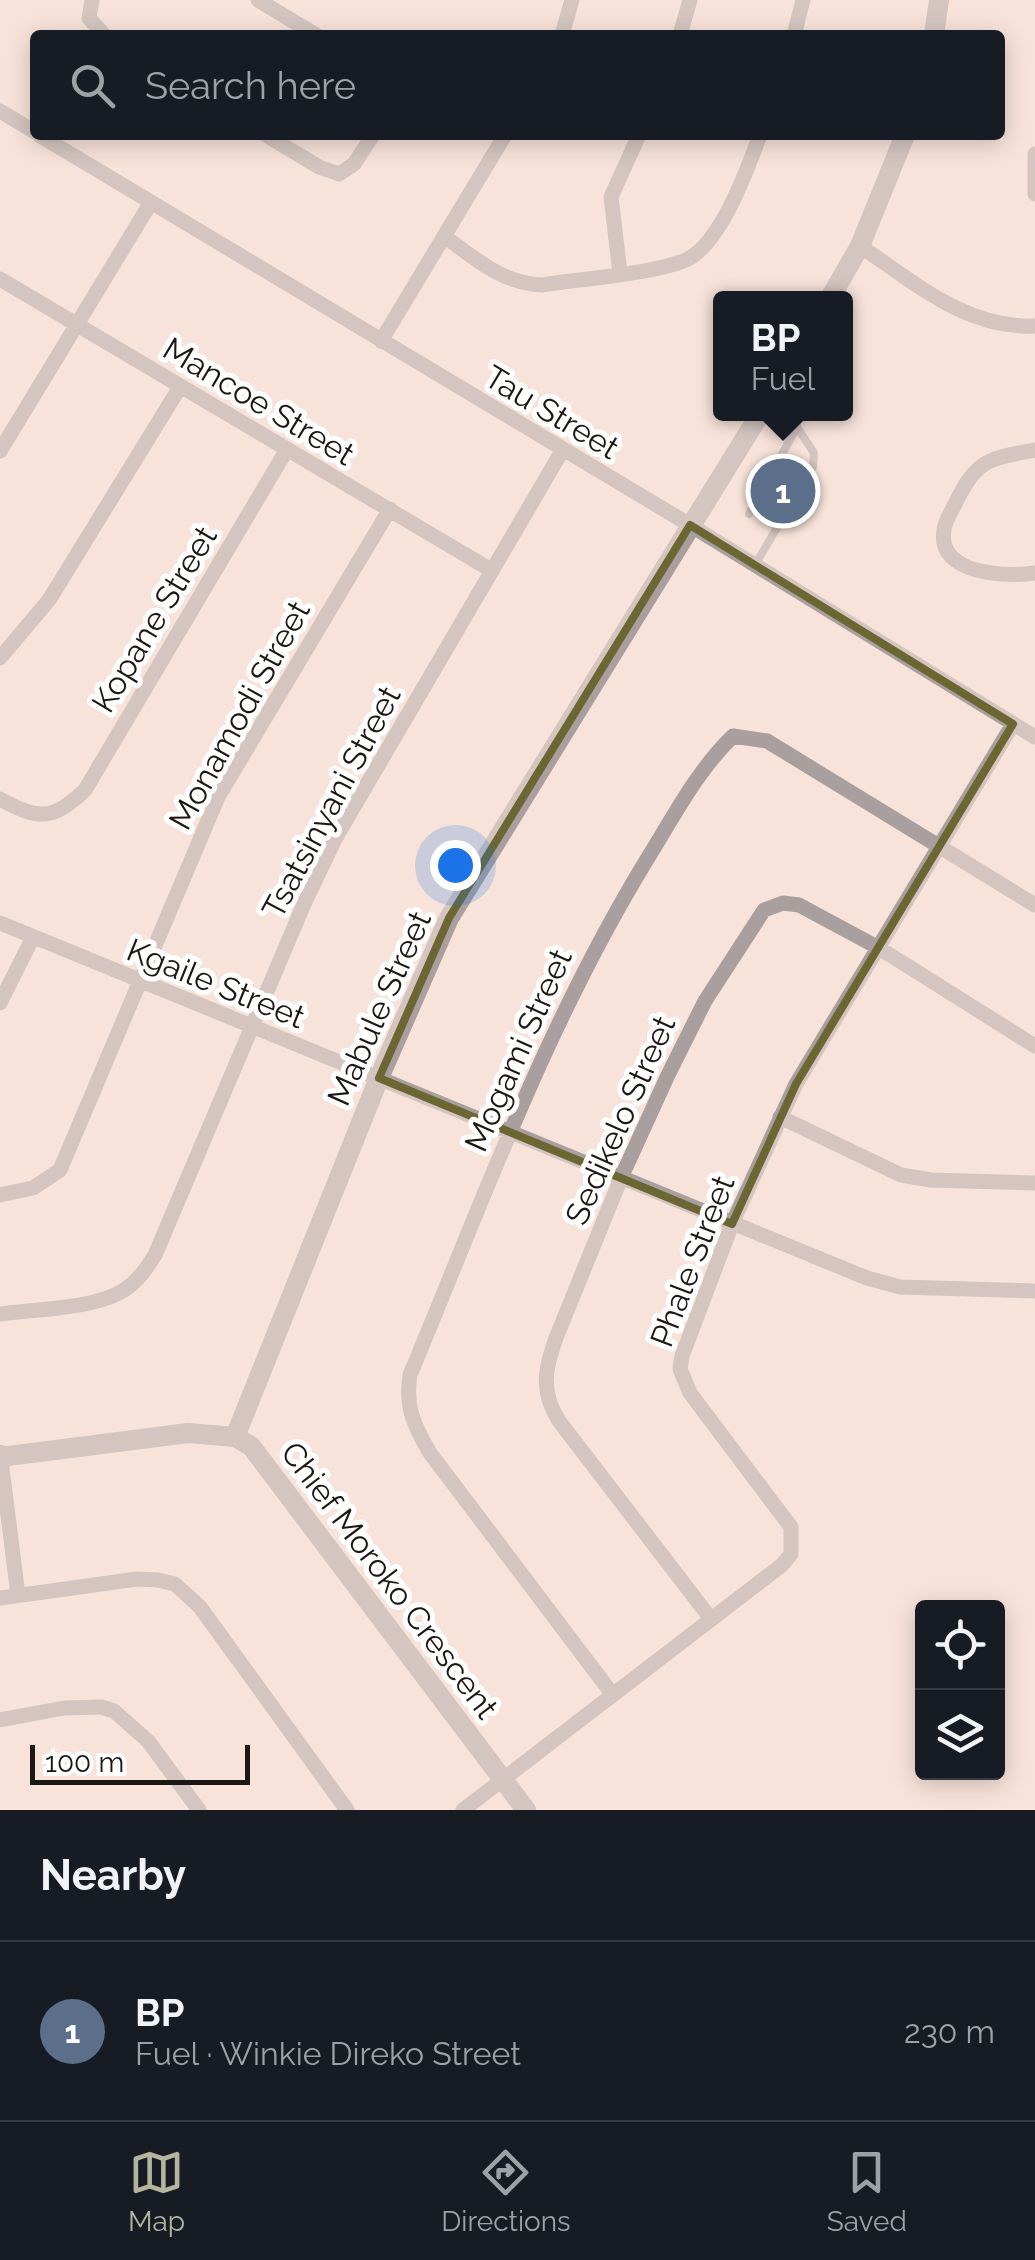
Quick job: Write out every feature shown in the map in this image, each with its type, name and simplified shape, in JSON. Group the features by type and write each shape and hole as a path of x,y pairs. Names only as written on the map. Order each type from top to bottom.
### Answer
{"street":[{"path":"92,0 89,18 100,30"},
{"path":"258,0 308,30"},
{"path":"563,30 572,0"},
{"path":"681,30 690,0"},
{"path":"795,30 803,0"},
{"path":"935,30 939,0"},
{"name":"Tau Street","path":"0,110 30,129"},
{"name":"Tau Street","path":"47,140 690,525 1035,737"},
{"path":"274,140 319,167 339,174 354,164 370,140"},
{"path":"381,341 496,140"},
{"path":"620,273 612,197 636,140"},
{"path":"444,236 511,282 542,285 669,265 696,254 738,192 758,140"},
{"path":"834,291 860,246 903,140"},
{"path":"1035,154 1035,194"},
{"path":"0,450 150,204"},
{"path":"860,246 955,310 1006,326 1035,326"},
{"name":"Mancoe Street","path":"0,279 490,570"},
{"path":"0,658 48,600 180,387"},
{"path":"0,414 18,424"},
{"name":"Mabule Street","path":"235,1437 379,1078 449,918 756,421"},
{"path":"1035,450 990,461 976,471 942,533 947,550 972,569 999,575 1035,573"},
{"name":"Kopane Street","path":"0,799 26,813 46,816 64,810 85,790 286,451"},
{"name":"Tsatsinyani Street","path":"0,1314 96,1301 114,1296 140,1278 154,1255 335,840 562,451"},
{"name":"Monamodi Street","path":"0,1195 32,1188 60,1170 218,797 390,509"},
{"name":"Phale Street","path":"463,1810 782,1565 791,1554 791,1527 690,1393 680,1369 693,1321 732,1224 796,1084 1013,724"},
{"name":"Mogami Street","path":"613,1695 430,1453 409,1412 407,1395 410,1375 510,1130 548,1042 608,924 700,773 733,736 767,740 1035,904"},
{"name":"Sedikelo Street","path":"711,1619 559,1421 545,1391 547,1364 556,1338 621,1178 705,1000 764,910 783,903 798,905 878,948 1035,1046"},
{"name":"Kgaile Street","path":"0,923 867,1278 900,1286 1035,1291"},
{"path":"0,1004 33,937"},
{"path":"780,1117 914,1179 1035,1182"},
{"name":"Chief Moroko Crescent","path":"0,1456 188,1434 235,1437 252,1446 526,1810"},
{"path":"0,1456 18,1596"},
{"path":"0,1598 137,1579 174,1584 200,1607 347,1810"},
{"path":"0,1720 64,1708 101,1707 114,1711 148,1741 199,1810"}],"lane":[{"path":"749,514 796,428 796,421"},
{"path":"755,565 814,467 814,453 796,428"}],"highlighted area":[{"path":"690,525 1013,724 796,1084 732,1224 379,1078 449,918"}],"place":[{"name":"BP","path":"783,491"}]}
